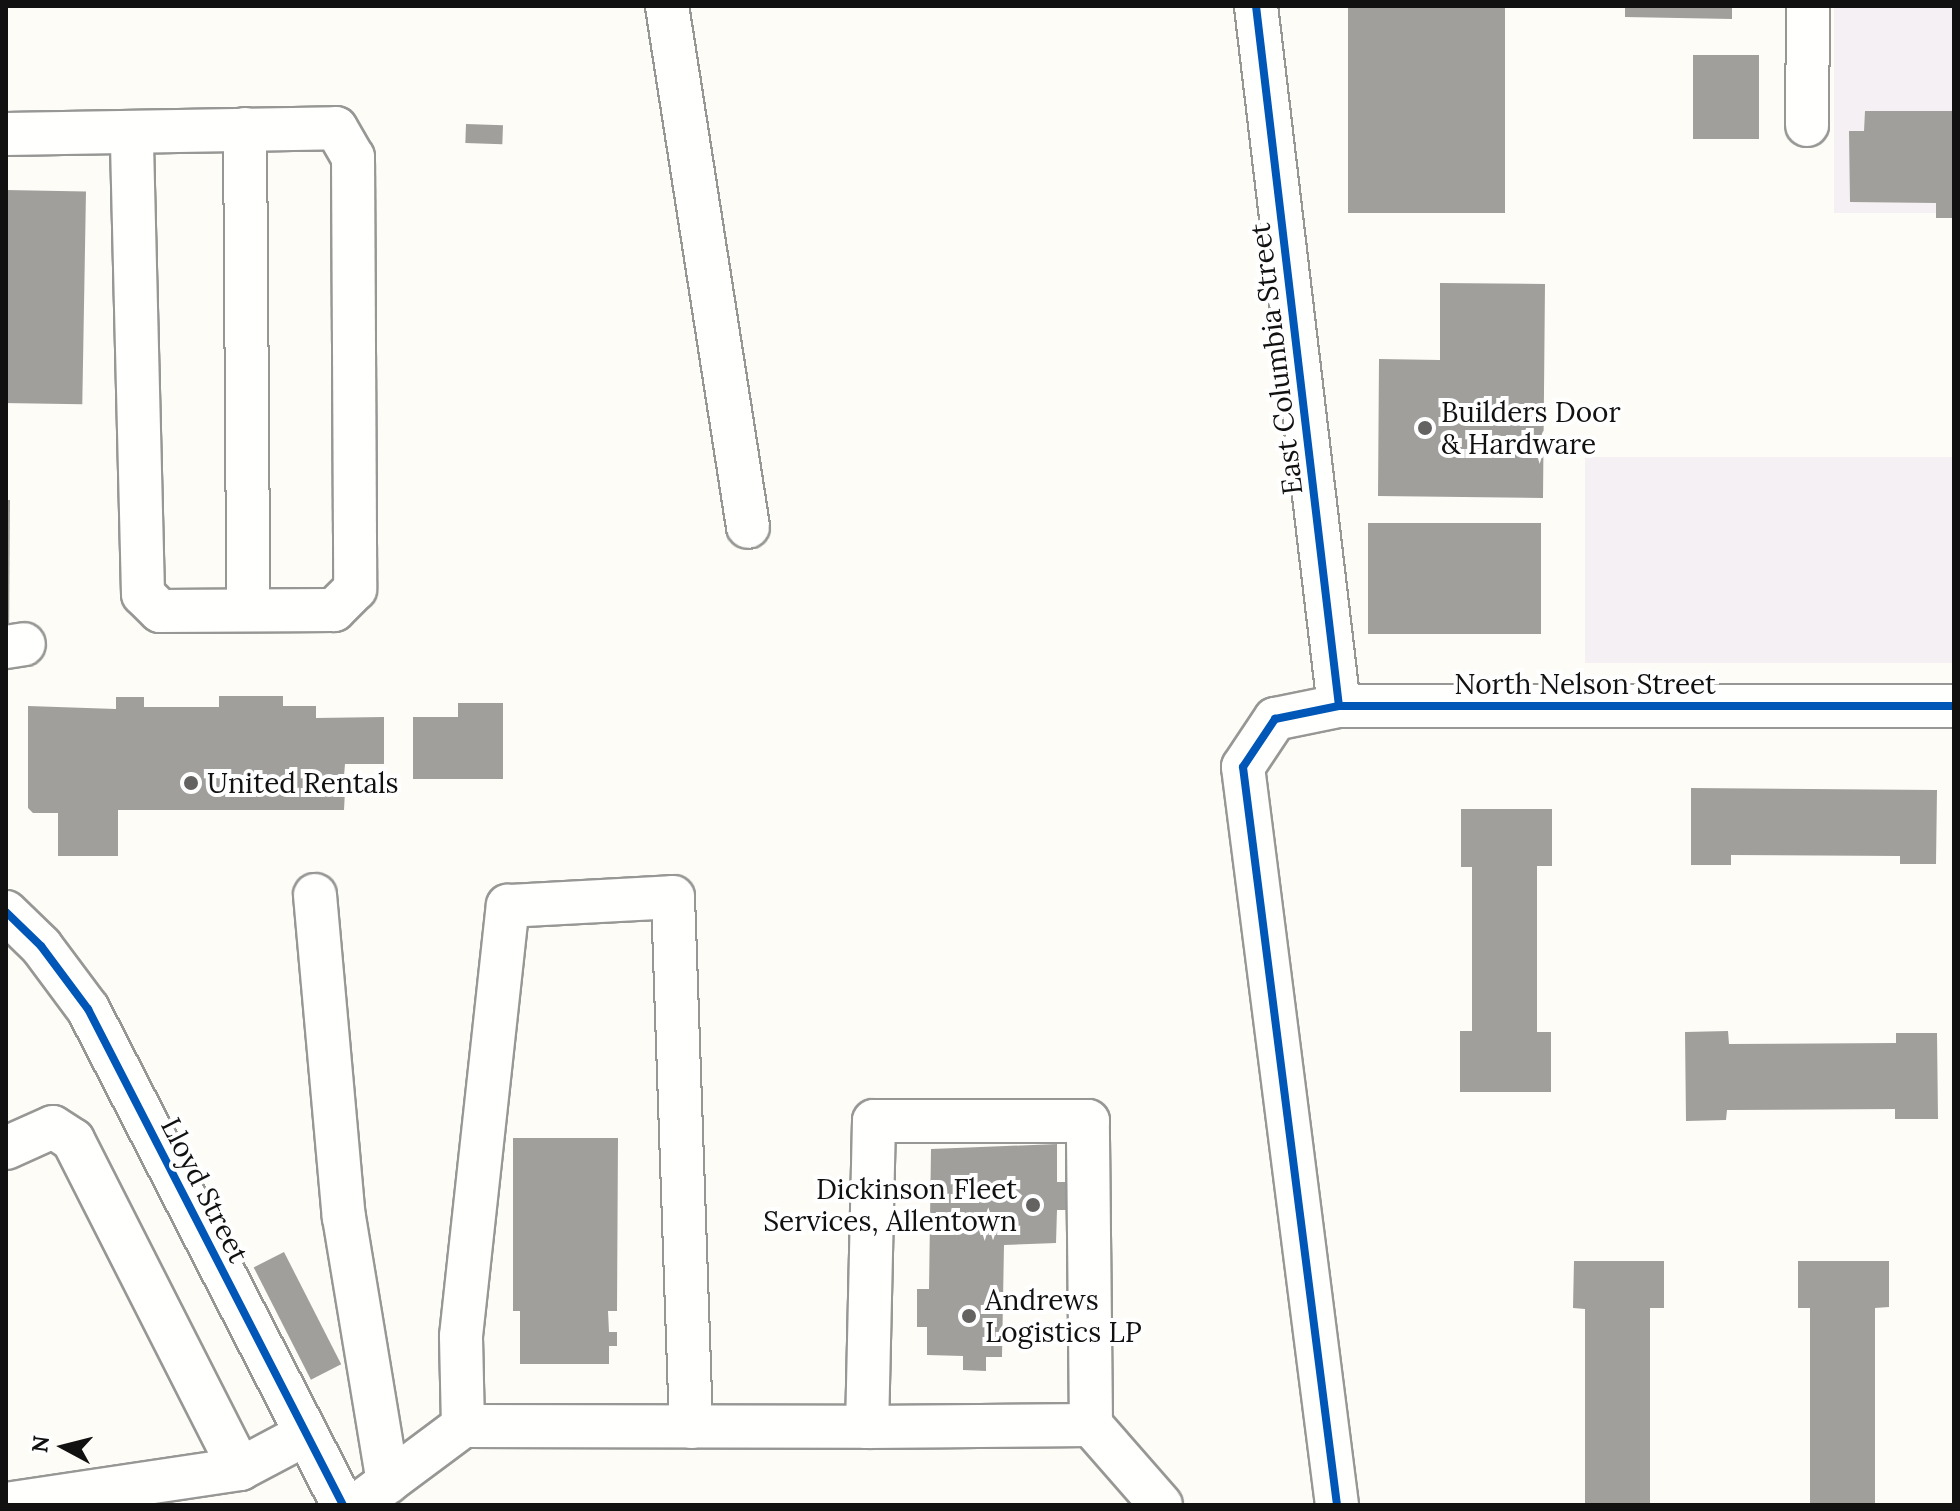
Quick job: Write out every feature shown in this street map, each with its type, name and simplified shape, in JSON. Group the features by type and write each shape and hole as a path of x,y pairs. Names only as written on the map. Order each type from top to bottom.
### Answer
{"street":[{"path":"667,6 748,527"},
{"name":"East Columbia Street","path":"1256,6 1339,706"},
{"path":"1807,125 1808,6"},
{"path":"6,134 336,128 353,157 355,589 334,610 160,611 143,594 132,132"},
{"path":"245,129 248,610"},
{"name":"North Nelson Street","path":"1337,1505 1243,767 1275,719 1339,706 1954,706"},
{"path":"315,895 372,1493"},
{"path":"463,1426 461,1336 508,906 673,897 691,1427"},
{"name":"Lloyd Street","path":"6,912 41,946 88,1009 343,1505"},
{"path":"867,1427 874,1121 1088,1121 1091,1425 1161,1505"},
{"path":"6,1148 53,1127 73,1140 240,1469"},
{"path":"372,1493 463,1426 1091,1425"},
{"path":"6,1504 240,1469 306,1434"}],"shaded area":[{"path":"1834,6 1954,6 1954,213 1834,213"},
{"path":"1585,457 1954,457 1954,663 1585,663"}],"building":[{"path":"1348,6 1505,6 1505,213 1348,213"},
{"path":"1625,6 1732,6 1732,19 1625,17"},
{"path":"1693,55 1759,55 1759,139 1693,139"},
{"path":"1865,111 1954,111 1954,218 1936,218 1936,203 1850,202 1849,131 1864,131"},
{"path":"466,124 503,125 502,144 465,143"},
{"path":"6,190 86,191 82,404 6,403"},
{"path":"1440,283 1545,284 1543,498 1378,496 1379,359 1440,360"},
{"path":"6,500 10,500 9,642 6,642"},
{"path":"1368,523 1541,523 1541,634 1368,634"},
{"name":"United Rentals","path":"219,696 283,696 283,706 316,706 316,718 384,717 384,764 345,764 344,776 354,776 354,791 345,791 344,810 118,810 118,856 58,856 58,813 33,813 28,808 28,706 116,709 116,697 144,697 144,707 219,707"},
{"path":"458,703 503,703 503,779 413,779 413,717 458,717"},
{"path":"1691,788 1937,790 1936,864 1900,864 1900,856 1731,855 1731,865 1691,865"},
{"path":"1461,809 1552,809 1552,866 1537,866 1537,1032 1551,1032 1551,1092 1460,1092 1460,1031 1472,1031 1472,867 1461,867"},
{"path":"1728,1031 1729,1044 1896,1043 1896,1033 1937,1033 1938,1119 1895,1119 1895,1109 1727,1110 1726,1120 1686,1121 1685,1032"},
{"path":"513,1138 618,1138 617,1311 608,1311 609,1332 617,1332 617,1346 609,1346 609,1364 520,1364 520,1311 513,1311"},
{"path":"1057,1144 1057,1182 1071,1182 1070,1210 1057,1210 1056,1243 1004,1245 1002,1357 986,1357 986,1371 963,1370 963,1356 927,1355 927,1327 917,1327 917,1289 929,1289 931,1149"},
{"path":"284,1252 341,1364 311,1380 254,1267"},
{"path":"1574,1261 1664,1261 1664,1308 1650,1308 1650,1505 1585,1505 1585,1309 1573,1308"},
{"path":"1798,1261 1889,1261 1889,1307 1875,1308 1875,1505 1810,1505 1810,1308 1798,1308"}],"cycle path":[{"path":"1256,6 1339,706"},
{"path":"1337,1505 1243,767 1275,719 1339,706 1954,706"},
{"path":"6,912 41,946 88,1009 343,1505"}],"place":[{"name":"Builders Door & Hardware","path":"1425,428"},
{"name":"United Rentals","path":"191,783"},
{"name":"Dickinson Fleet Services, Allentown","path":"1033,1205"},
{"name":"Andrews Logistics LP","path":"969,1316"}]}
